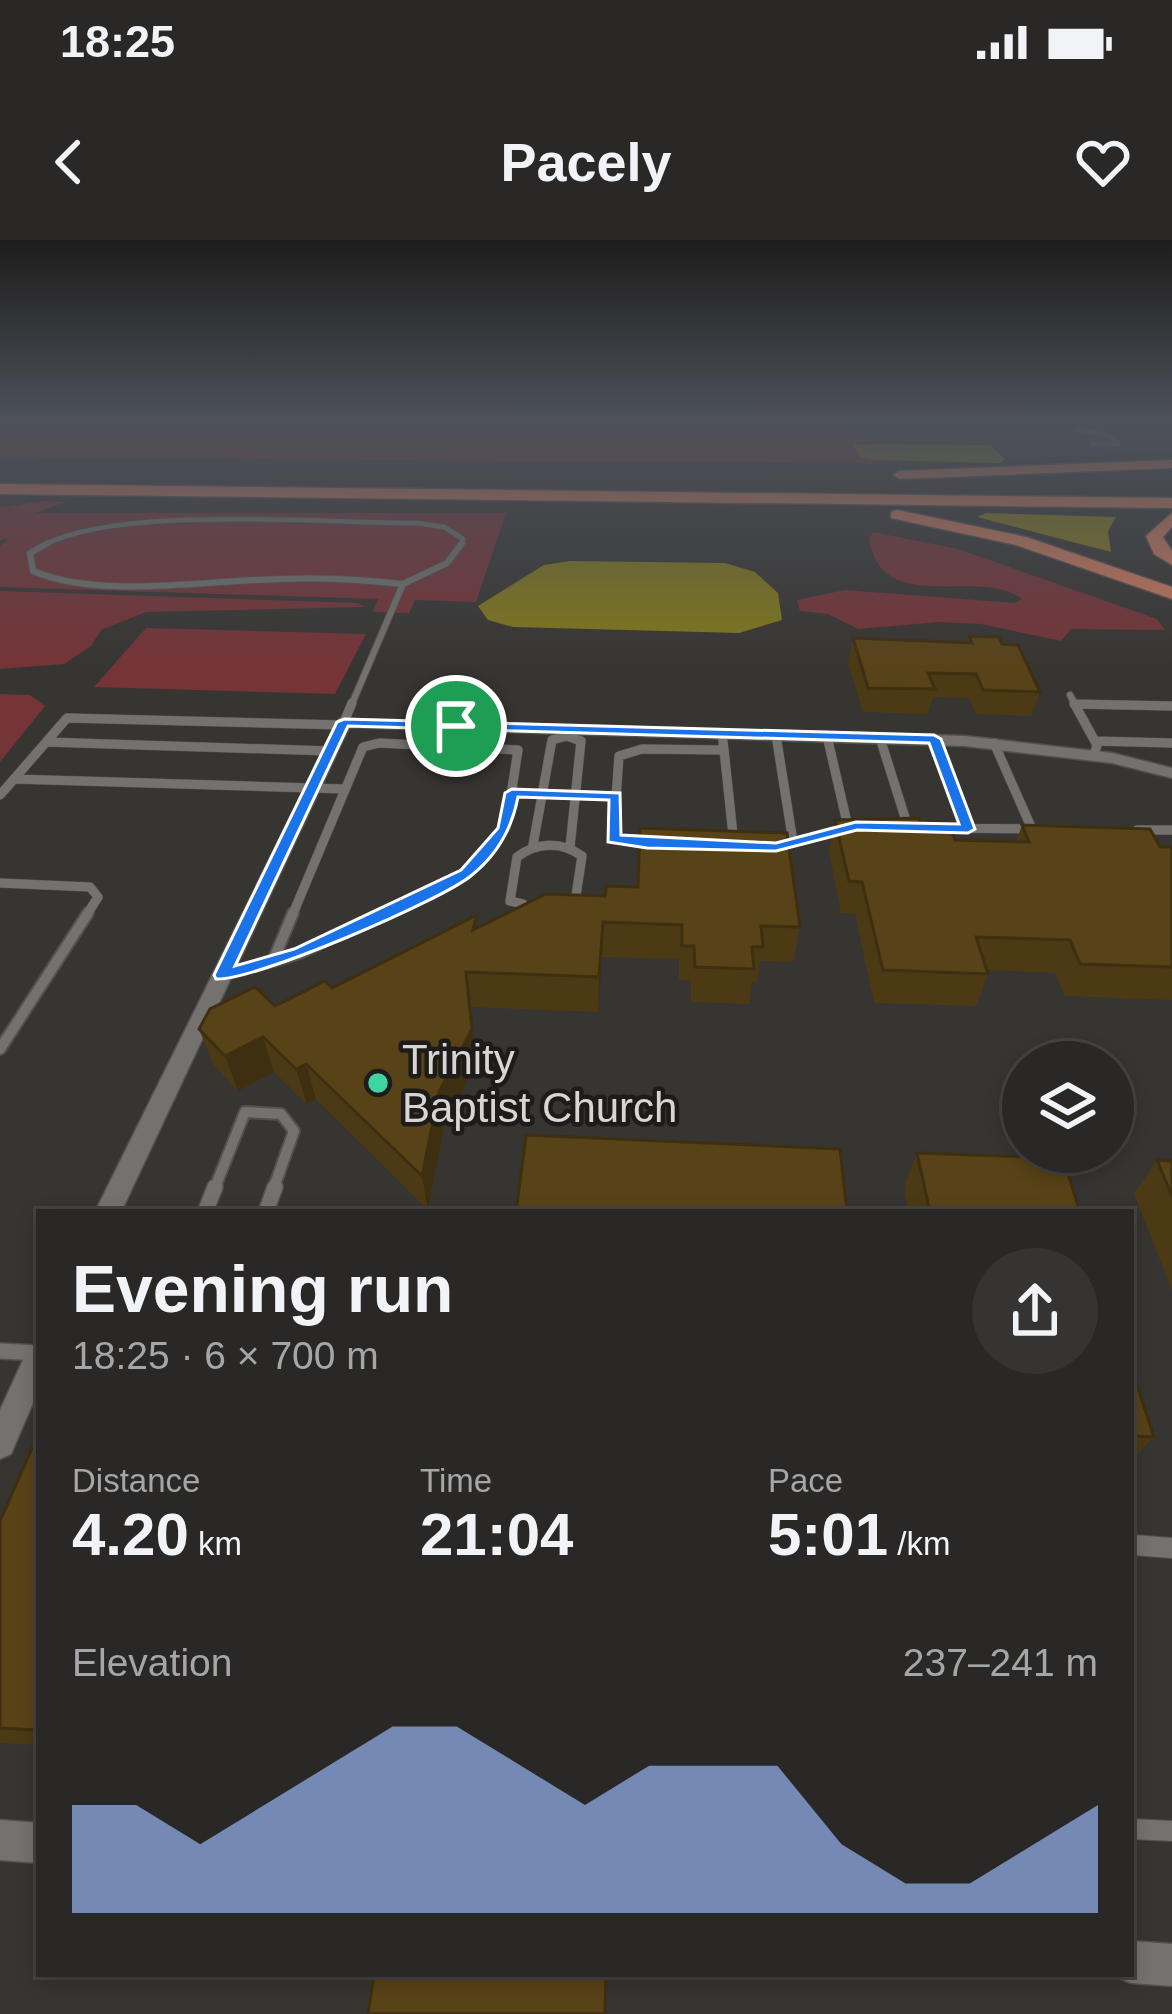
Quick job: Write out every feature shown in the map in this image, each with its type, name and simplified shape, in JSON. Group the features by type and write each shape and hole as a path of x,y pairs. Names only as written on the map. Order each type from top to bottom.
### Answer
{"highway":[{"path":"799,504 901,516 1020,541 1172,593"},
{"path":"1172,518 1154,536 1172,560"}],"street":[{"path":"109,1209 343,724 723,742 776,735 1094,748 1172,773"},
{"path":"0,1444 36,1362"},
{"path":"0,1840 36,1843"},
{"path":"1134,1963 1172,1966"}],"lane":[{"path":"0,796 67,718 343,724 403,584 453,560 463,539 444,527 416,523 128,522 65,533 37,546 28,566 44,576 77,581 191,584 324,576 403,584"},
{"path":"1172,706 1072,699 1094,748 1172,743"},
{"path":"523,904 510,901 517,857 532,845 552,740 567,733 581,741 570,847"},
{"path":"776,735 793,842"},
{"path":"712,845 776,847 852,826 827,736"},
{"path":"880,738 908,827"},
{"path":"934,739 968,829"},
{"path":"46,742 330,751"},
{"path":"669,844 614,838 620,756 642,749 723,742 734,846"},
{"path":"994,743 1032,829"},
{"path":"222,975 273,961 470,871 505,829 519,754 514,747 366,745 273,961"},
{"path":"14,779 344,789"},
{"path":"512,793 616,796"},
{"path":"890,827 1055,829"},
{"path":"1125,830 1172,830"},
{"path":"532,845 570,847 582,856 575,902 557,906"},
{"path":"0,883 90,887 98,897 0,1049"},
{"path":"206,1209 245,1112 281,1114 294,1131 267,1209"},
{"path":"0,1351 36,1355"},
{"path":"1134,1545 1172,1548"},
{"path":"1134,1829 1172,1832"}],"shaded area":[{"path":"61,504 35,513 506,513 476,602 415,600 409,613 373,612 378,599 0,587 0,546 8,539 0,540 0,508"},
{"path":"986,513 1116,517 1108,531 1111,552 977,517"},
{"path":"873,532 958,549 1157,619 1165,630 1071,629 1061,641 981,624 939,622 858,629 828,614 800,611 797,600 845,590 1015,603 1022,599 1004,590 912,584 892,577 878,563 869,539"},
{"path":"570,561 725,563 755,572 778,593 782,620 739,633 513,627 488,620 478,606 544,565"},
{"path":"0,591 358,603 365,607 146,612 101,630 91,646 64,664 0,669"},
{"path":"146,628 366,634 335,694 94,687"},
{"path":"0,694 30,695 45,706 0,762"}],"building":[{"path":"969,636 999,637 1002,644 1018,645 1040,692 983,690 976,674 928,673 935,689 868,688 853,638 972,643"},
{"path":"919,818 920,822 949,823 955,840 1029,842 1022,825 1150,829 1160,847 1172,847 1172,967 1080,964 1070,940 976,937 988,974 883,970 862,882 849,881 835,820"},
{"path":"640,828 787,833 800,927 761,926 763,947 752,947 754,969 695,967 694,946 682,946 682,925 603,922 599,977 466,972 472,1029 439,1092 422,1176 306,1064 296,1069 263,1037 225,1056 199,1029 210,1009 255,987 275,1006 325,981 332,988 477,915 473,930 546,894 605,896 606,886 638,887"},
{"path":"526,1135 840,1149 847,1209 516,1209"},
{"path":"917,1153 1002,1156 1002,1173 1068,1173 1079,1209 929,1209"},
{"path":"1157,1160 1172,1161 1172,1196"},
{"path":"1134,1376 1154,1437 1134,1436"},
{"path":"36,1439 36,1730 0,1728 0,1521"},
{"path":"374,1977 606,1977 605,2014 368,2014"}],"place":[{"name":"Trinity Baptist Church","path":"378,1083"}],"route":[{"path":"344,722 456,726 934,739 968,829 856,826 776,847 647,844 614,838 616,796 512,793 505,829 466,874 300,952 222,975 344,722"}]}
